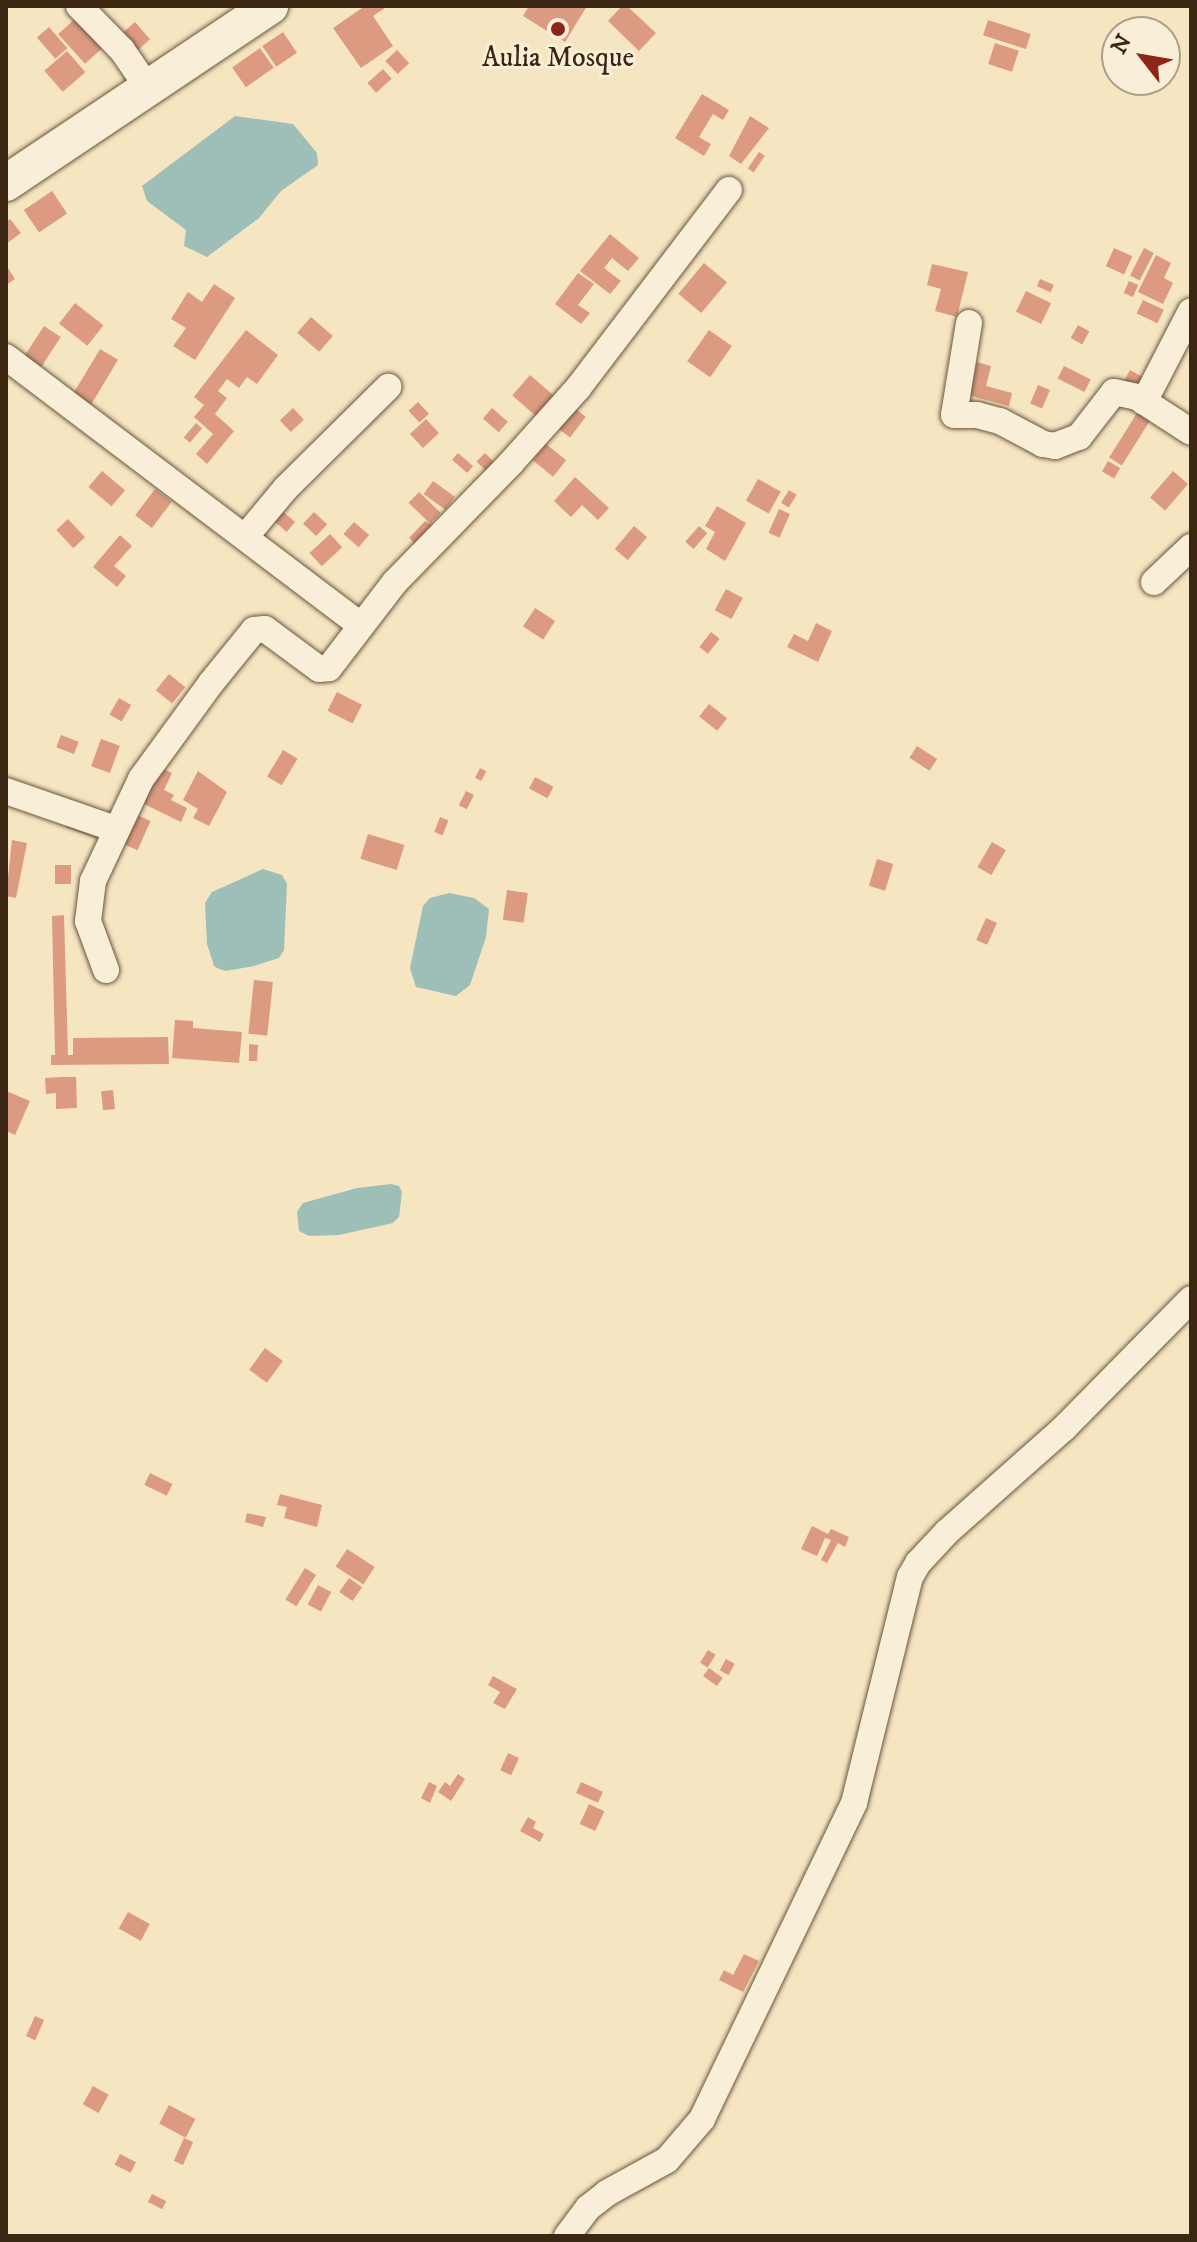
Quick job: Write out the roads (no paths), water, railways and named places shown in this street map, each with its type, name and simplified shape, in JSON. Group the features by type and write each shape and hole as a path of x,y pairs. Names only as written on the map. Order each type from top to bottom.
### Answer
{"main road":[{"path":"6,183 270,6"}],"street":[{"path":"79,6 115,41 148,88"},
{"path":"106,970 88,921 87,904 93,881 115,829 157,754 254,630 265,629 319,669 329,668 395,582 511,463 578,388 729,190"},
{"path":"1144,402 1190,319 1191,311"},
{"path":"969,323 954,415 977,415 1000,421 1043,444 1055,446 1079,437 1114,392 1144,402 1191,432"},
{"path":"6,357 360,625"},
{"path":"246,536 286,488 388,387"},
{"path":"1154,582 1191,547"},
{"path":"6,791 115,829"},
{"path":"567,2236 588,2208 607,2193 667,2160 702,2119 854,1803 910,1577 918,1563 937,1541 1064,1428 1191,1299"}],"water":[{"path":"235,116 293,124 317,153 318,165 281,191 259,218 207,257 184,246 186,230 147,201 142,186"},
{"path":"263,869 282,875 287,884 284,950 279,958 254,966 226,971 219,969 214,966 207,944 205,903 212,892"},
{"path":"449,893 474,898 489,909 486,937 470,985 456,996 416,987 410,968 423,906 430,898"},
{"path":"399,1186 402,1192 399,1217 393,1223 339,1235 309,1236 299,1231 297,1212 303,1203 357,1188"}],"place":[{"name":"Aulia Mosque","path":"558,29"}]}
